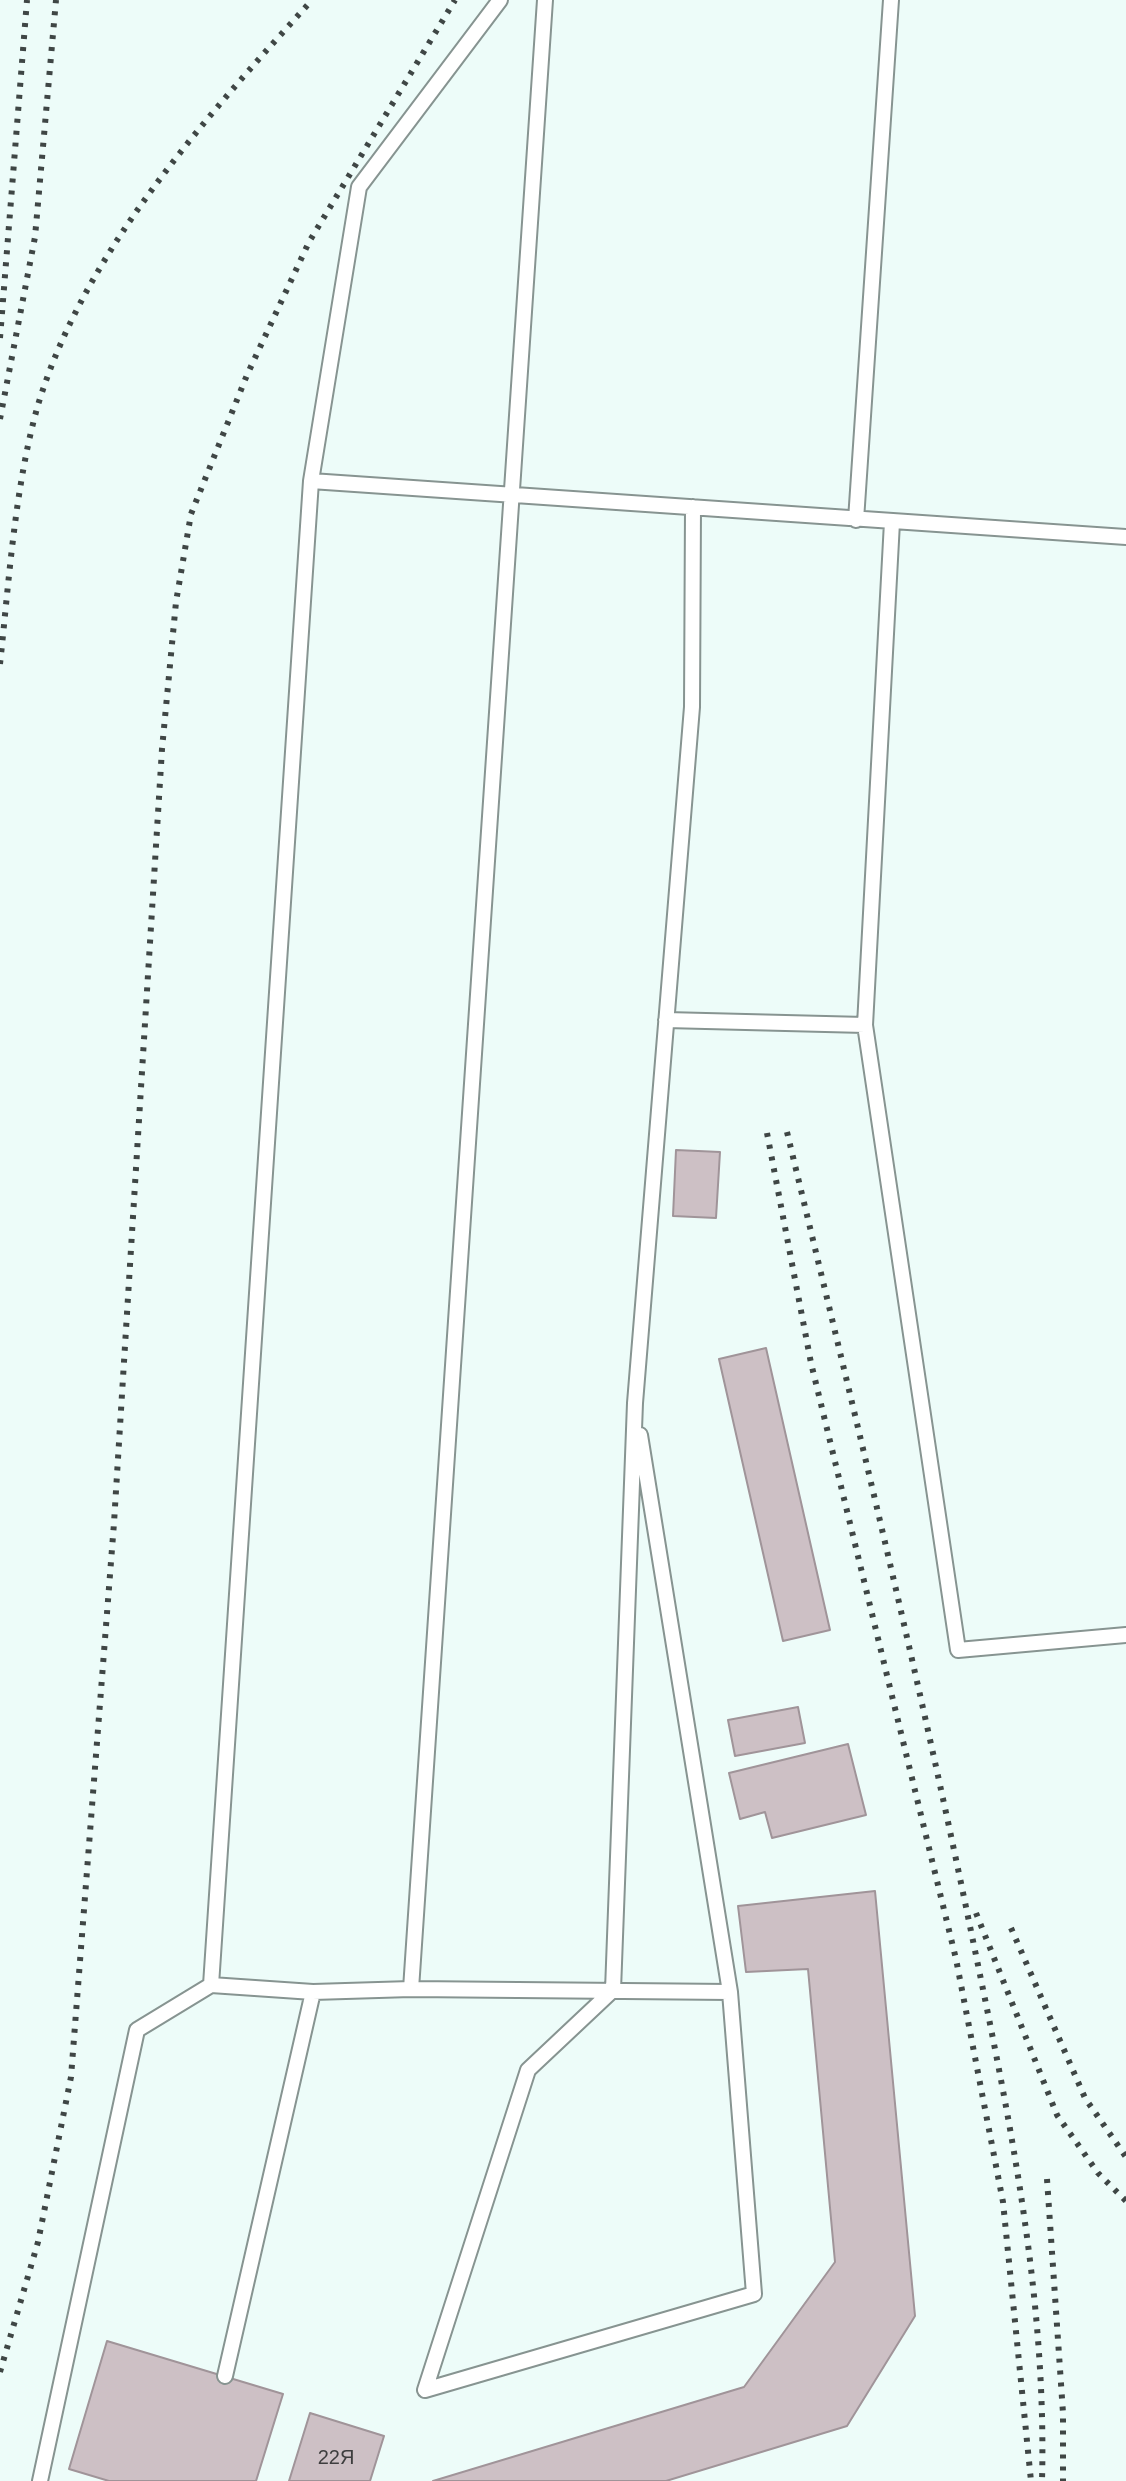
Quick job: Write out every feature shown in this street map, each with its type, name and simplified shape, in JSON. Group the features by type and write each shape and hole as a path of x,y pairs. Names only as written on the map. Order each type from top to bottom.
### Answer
{"lane":[{"path":"211,1985 311,481 359,187 500,0"},
{"path":"411,1989 545,0"},
{"path":"856,520 891,0"},
{"path":"311,481 1126,537"},
{"path":"635,1403 730,1992 754,2294 425,2390 528,2070 613,1990 635,1403 692,707 693,507"},
{"path":"892,522 865,1025 958,1650 1126,1635"},
{"path":"666,1020 865,1025"},
{"path":"40,2481 137,2030 211,1985 313,1992 411,1989 730,1992"},
{"path":"225,2376 313,1992"}],"building":[{"path":"676,1150 720,1152 716,1218 673,1216"},
{"path":"766,1348 830,1630 783,1641 719,1359"},
{"path":"798,1707 805,1743 735,1756 728,1720"},
{"path":"848,1744 866,1815 772,1838 765,1812 740,1819 729,1773"},
{"path":"875,1891 915,2316 847,2426 666,2481 433,2481 744,2387 835,2262 808,1969 746,1972 738,1906"},
{"path":"107,2341 283,2394 256,2481 109,2481 69,2469"},
{"path":"310,2413 384,2436 370,2481 289,2481"}],"railway":[{"path":"0,338 27,0"},
{"path":"0,419 35,237 56,0"},
{"path":"0,664 24,468 38,405 59,348 85,294 152,189 231,91 312,0"},
{"path":"0,2372 38,2242 71,2077 114,1523 162,749 176,602 191,514 247,375 309,242 455,0"},
{"path":"787,1132 902,1616 1009,2121 1038,2336 1042,2481"},
{"path":"767,1133 811,1363 956,1959 1003,2202 1031,2481"},
{"path":"976,1913 1057,2115 1098,2173 1126,2201"},
{"path":"1011,1928 1085,2098 1126,2157"},
{"path":"1047,2179 1063,2413 1063,2481"}]}
